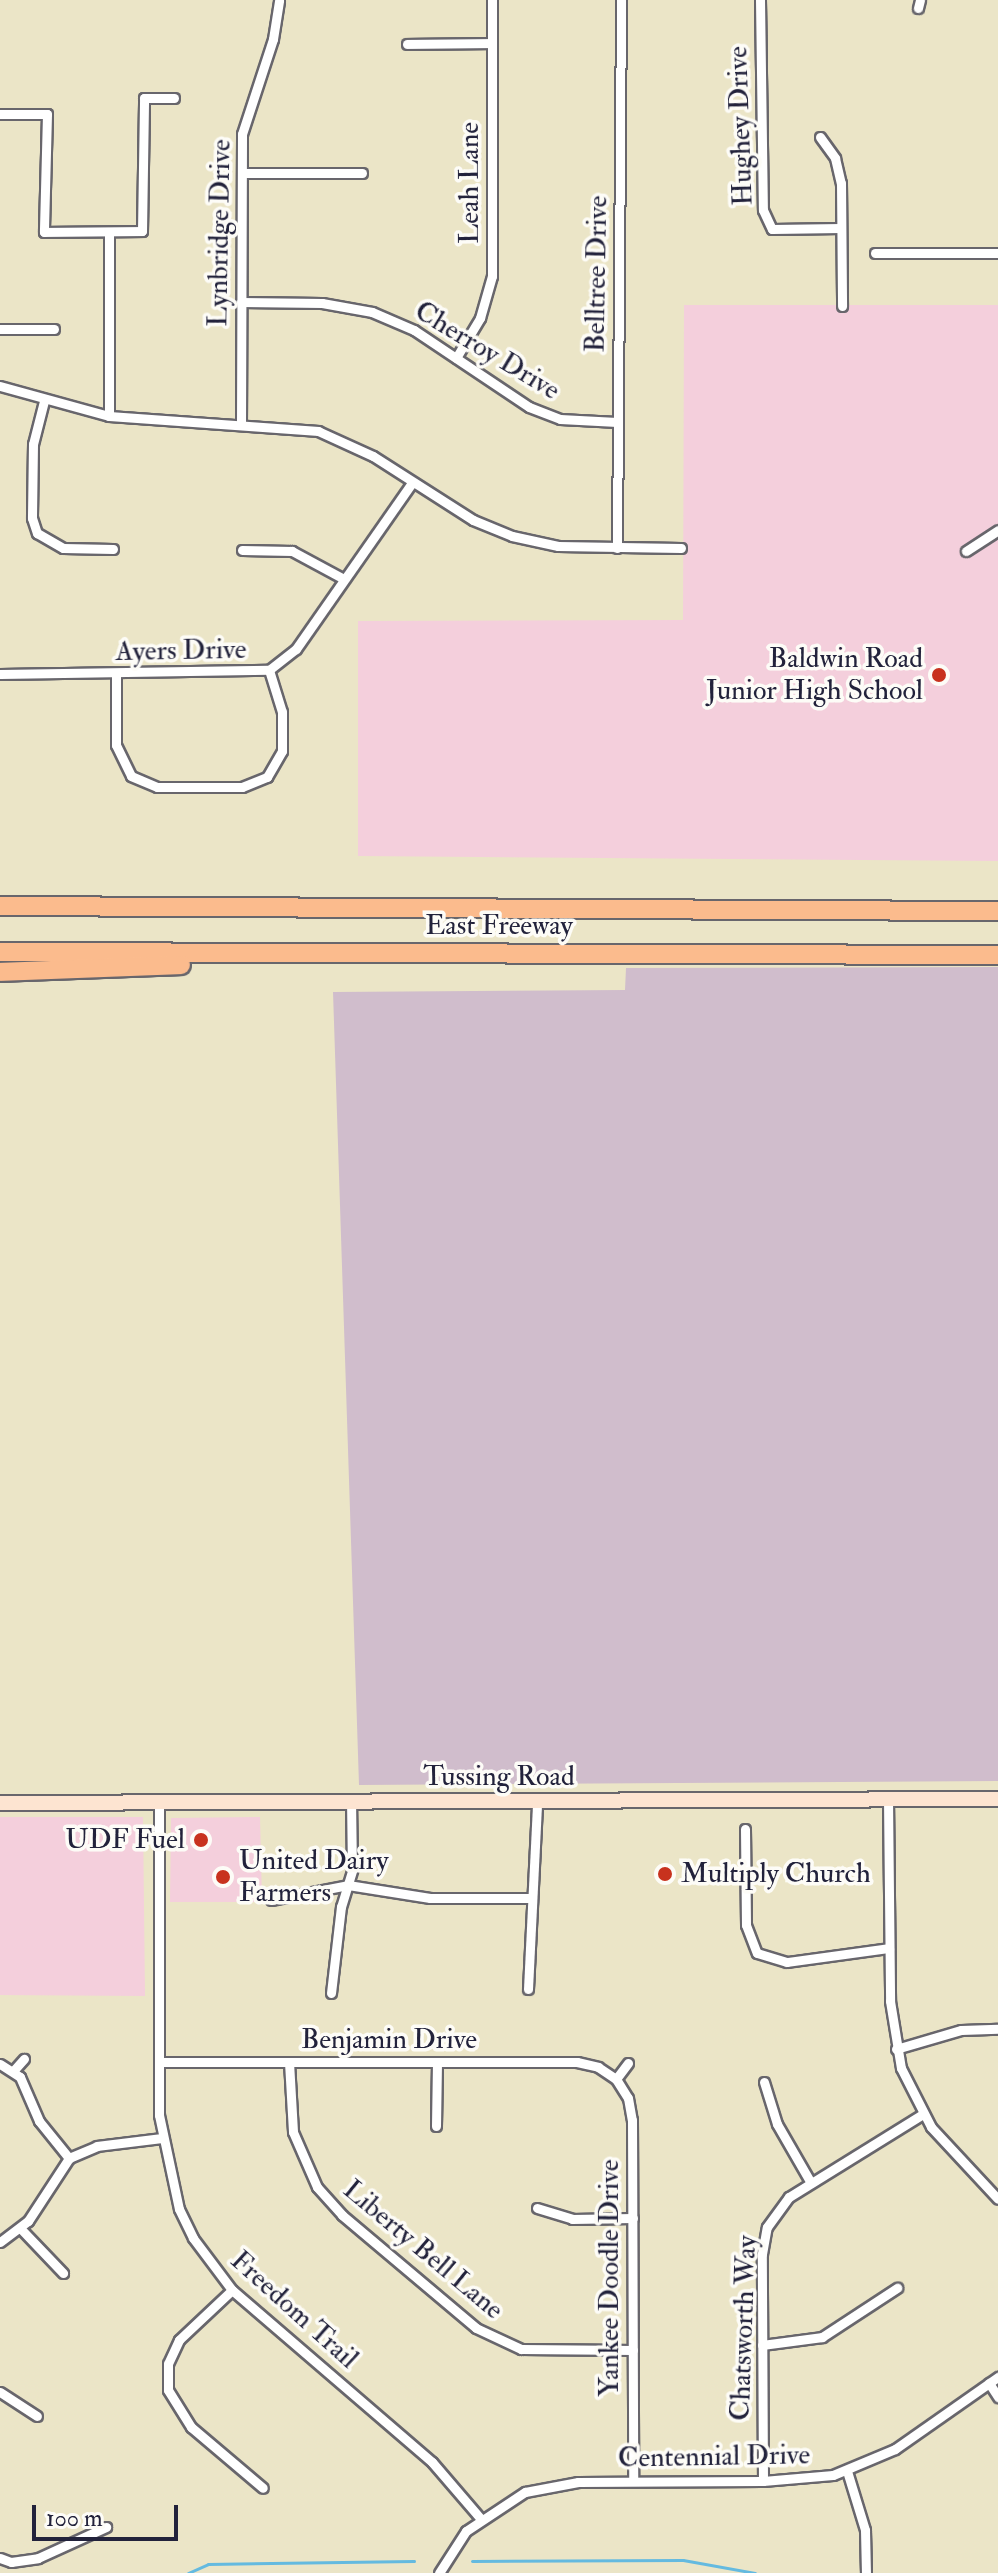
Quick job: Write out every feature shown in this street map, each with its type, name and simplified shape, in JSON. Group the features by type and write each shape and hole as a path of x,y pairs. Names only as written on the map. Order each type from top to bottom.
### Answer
{"highway":[{"name":"East Freeway","path":"0,906 998,911"},
{"name":"East Freeway","path":"0,952 998,955"},
{"path":"0,972 508,955"}],"main road":[{"name":"Tussing Road","path":"0,1803 537,1804 998,1799"}],"street":[{"name":"Lynbridge Drive","path":"241,424 244,121 273,39 279,0"},
{"name":"Leah Lane","path":"456,358 480,318 492,276 492,0"},
{"name":"Belltree Drive","path":"617,548 621,0"},
{"name":"Hughey Drive","path":"760,0 763,210 772,229 841,228"},
{"path":"407,44 492,43"},
{"path":"0,114 47,114 44,232 142,231 144,98 174,98"},
{"path":"820,137 839,170 842,306"},
{"path":"242,173 362,173"},
{"path":"109,232 109,416"},
{"path":"875,253 998,253"},
{"name":"Cherroy Drive","path":"241,302 353,307 414,330 539,411 576,421 617,422"},
{"path":"0,329 54,329"},
{"path":"0,386 44,401 109,416 318,431 373,456 473,520 512,536 558,546 681,548"},
{"path":"44,401 33,444 34,526 55,547 113,549"},
{"name":"Ayers Drive","path":"0,674 269,670 296,649 412,483"},
{"path":"966,551 998,530"},
{"path":"242,550 292,551 344,579"},
{"path":"116,674 117,752 131,776 157,787 242,787 267,777 282,751 282,712 269,670"},
{"path":"888,1799 889,1948 896,2049 923,2114 998,2199"},
{"name":"Freedom Trail","path":"159,1802 162,2138 179,2209 193,2238 232,2290 432,2462 480,2518"},
{"path":"331,1993 348,1885 351,1802"},
{"path":"528,1989 530,1898 537,1804"},
{"path":"745,1829 746,1925 757,1953 787,1962 889,1948"},
{"path":"271,1900 348,1885 430,1898 530,1898"},
{"path":"896,2049 961,2030 998,2029"},
{"path":"14,2070 24,2059"},
{"name":"Benjamin Drive","path":"159,2062 577,2062 598,2067 616,2079"},
{"name":"Liberty Bell Lane","path":"289,2062 293,2132 312,2180 342,2215 442,2299 490,2337 521,2349 633,2350"},
{"path":"436,2126 437,2062"},
{"path":"616,2079 628,2063"},
{"path":"0,2064 14,2070 25,2084 39,2121 69,2158"},
{"name":"Yankee Doodle Drive","path":"616,2079 631,2108 633,2481"},
{"path":"764,2082 777,2124 811,2183"},
{"name":"Chatsworth Way","path":"763,2481 762,2345 767,2227 781,2205 811,2183 923,2114"},
{"path":"0,2242 21,2229 69,2158 97,2146 162,2138"},
{"path":"537,2208 572,2219 633,2218"},
{"path":"21,2229 63,2273"},
{"path":"762,2345 822,2337 897,2288"},
{"path":"232,2290 179,2340 168,2364 168,2390 191,2427 263,2488"},
{"name":"Centennial Drive","path":"439,2573 480,2518 510,2499 557,2483 763,2481 847,2471 895,2449 998,2377"},
{"path":"989,2383 998,2397"},
{"path":"0,2392 37,2416"},
{"path":"847,2471 865,2530 866,2573"},
{"path":"0,2558 11,2562 38,2558 106,2527"}],"shaded area":[{"path":"684,305 998,305 998,861 358,856 358,621 683,620"},
{"path":"998,967 998,1781 359,1785 333,992 625,990 626,968"},
{"path":"0,1817 143,1817 145,1996 0,1995"},
{"path":"260,1817 262,1902 170,1902 171,1818"}],"waterway":[{"path":"472,2561 683,2560 755,2573"},
{"path":"188,2573 208,2564 414,2561"}],"place":[{"name":"Baldwin Road Junior High School","path":"939,675"},
{"name":"UDF Fuel","path":"201,1840"},
{"name":"Multiply Church","path":"665,1874"},
{"name":"United Dairy Farmers","path":"223,1877"}]}
